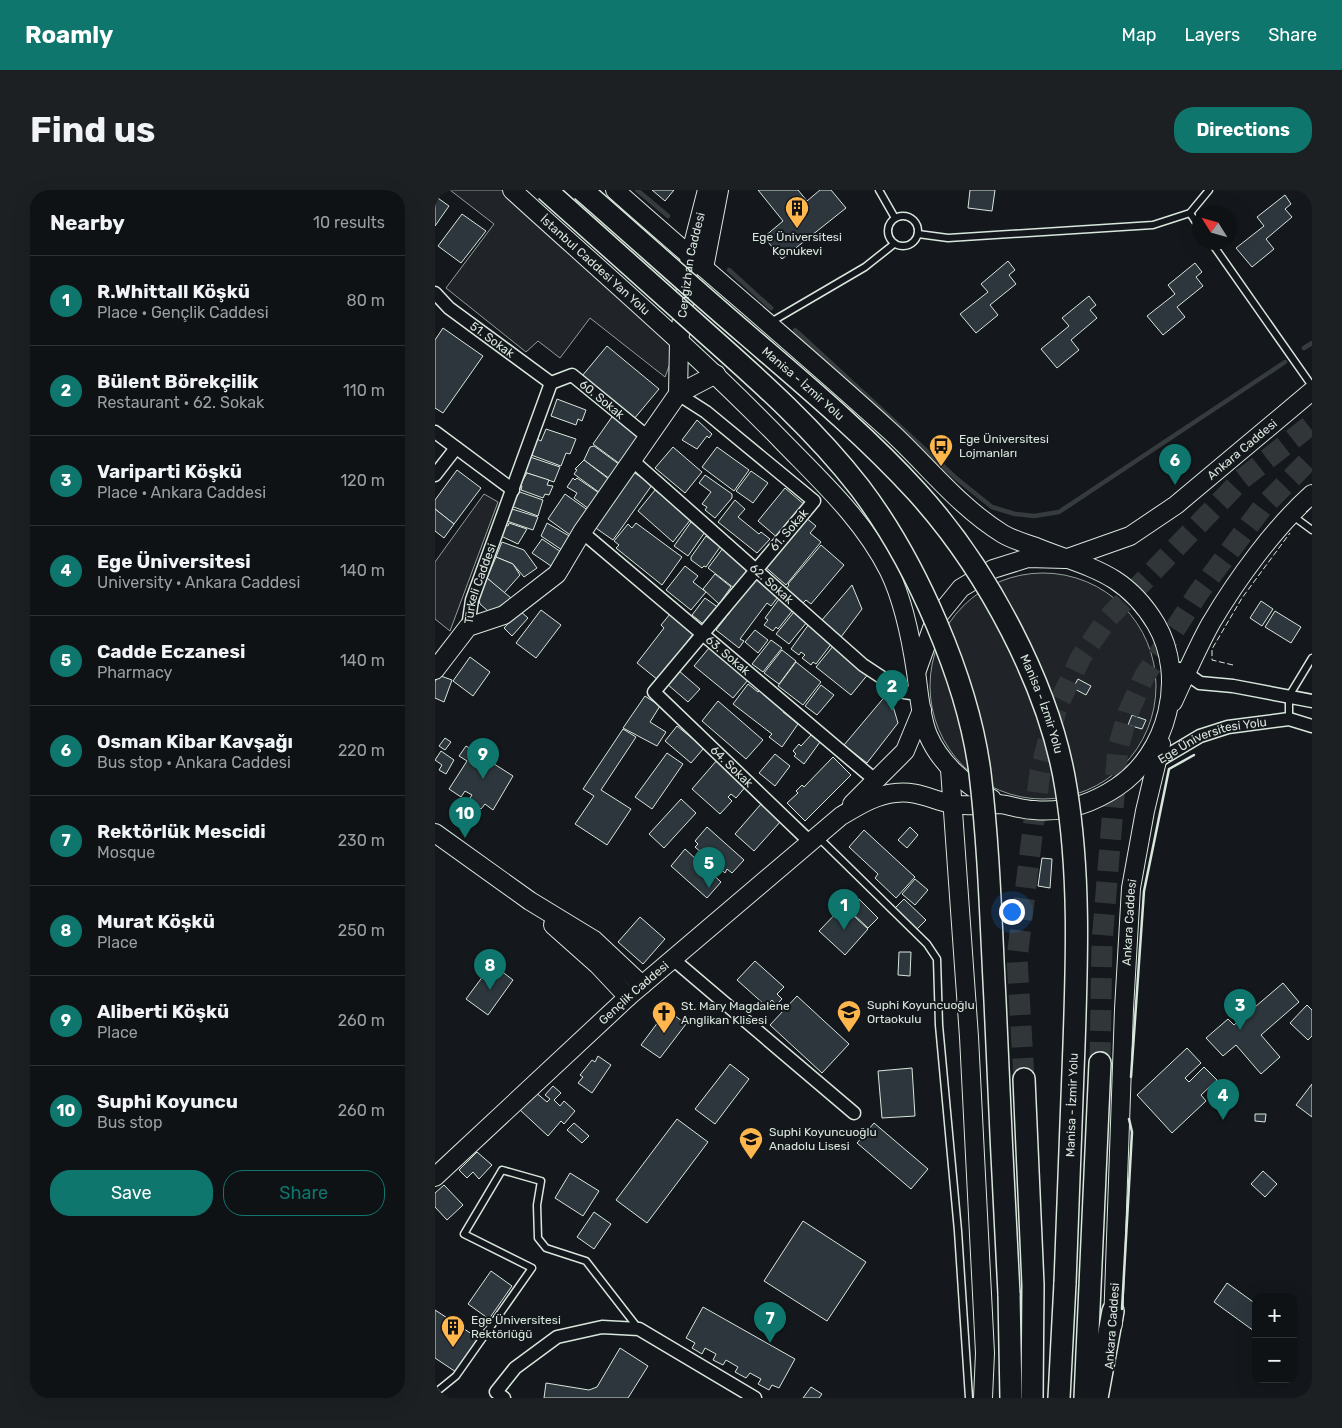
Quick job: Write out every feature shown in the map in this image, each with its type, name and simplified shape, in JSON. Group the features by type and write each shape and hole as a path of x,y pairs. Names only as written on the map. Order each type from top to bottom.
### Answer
{"highway":[{"name":"Manisa - İzmir Yolu","path":"546,190 774,394 818,437 861,489 887,529 912,572 935,620 954,670 968,717 979,770 990,897 1009,1294 1011,1398"},
{"name":"Manisa - İzmir Yolu","path":"582,190 833,410 879,452 919,495 969,561 985,586 1011,629 1034,678 1057,746 1066,785 1074,845 1077,946 1059,1398"},
{"name":"Ankara Caddesi","path":"1085,1398 1100,1064"},
{"path":"1024,1079 1033,1285 1032,1398"},
{"path":"1097,1398 1113,1311"}],"main road":[{"name":"İstanbul Caddesi Yan Yolu","path":"512,190 716,374 853,514 889,571 904,612 917,672"},
{"path":"615,190 892,433 974,515 1007,536 1065,559 1088,565 1109,575 1137,597 1157,627 1169,661 1170,710 1158,738 1142,765 1120,785 1095,800 1065,809 1034,810 1003,804 974,790 950,770 928,735 920,702 917,672 935,620 961,588 993,569 1028,558 1065,559"},
{"name":"Cengizhan Caddesi","path":"679,342 690,256 707,190"},
{"name":"Cengizhan Caddesi","path":"704,268 719,190"},
{"path":"678,394 679,342"},
{"path":"468,627 504,615 557,574 582,532 678,394 716,374"},
{"name":"Ankara Caddesi","path":"1065,559 1130,536 1138,531 1176,505 1312,391"},
{"name":"Ankara Caddesi","path":"1107,1398 1113,1311 1124,1010 1131,888 1156,762 1170,710 1211,623 1248,568 1291,515 1312,494"},
{"name":"Türkeli Caddesi","path":"435,670 468,627"},
{"name":"Gençlik Caddesi","path":"435,1177 628,997 674,960 841,816 905,750 920,702"},
{"path":"950,770 954,805 969,1037 985,1352 983,1398"},
{"name":"Gençlik Caddesi","path":"841,816 866,801 893,793 912,792 954,805 1003,804"},
{"path":"436,840 594,940 642,985"},
{"path":"530,901 598,965 628,997"}],"street":[{"name":"51. Sokak","path":"437,298 551,383"},
{"name":"60. Sokak","path":"551,383 572,374 649,438"},
{"name":"Türkeli Caddesi","path":"468,627 471,600 551,383"},
{"name":"61. Sokak","path":"654,692 814,501 706,412 678,394"},
{"path":"435,432 513,490"},
{"path":"435,475 457,448"},
{"name":"62. Sokak","path":"633,460 863,665 920,702"},
{"name":"63. Sokak","path":"582,532 875,780"},
{"path":"1169,661 1201,683 1233,686 1312,701"},
{"name":"64. Sokak","path":"654,692 813,839"},
{"name":"Ege Üniversitesi Yolu","path":"1120,785 1201,736 1228,727 1289,719 1312,726"},
{"path":"674,960 854,1114"},
{"path":"504,1398 496,1392 515,1368 557,1337 602,1327 639,1329 755,1398"}],"lane":[{"path":"879,190 895,218"},
{"path":"918,234 948,238 1153,225 1190,213 1209,190"},
{"path":"768,323 865,267 894,244 909,245 913,243 918,234 916,224 909,217 895,218"},
{"path":"894,244 888,230 895,218"},
{"path":"1217,250 1312,386"},
{"path":"1291,515 1312,530"},
{"path":"1289,719 1289,696 1312,658"},
{"path":"813,839 927,944 937,958 939,1025 957,1221 969,1398"},
{"path":"435,1393 456,1376 532,1268 464,1234 502,1170 541,1181 537,1205 538,1238 546,1248 586,1261 639,1329"}],"shaded area":[{"path":"450,190 509,190 676,348 665,377 590,318 560,358 538,341 526,352 446,288 494,224"},
{"path":"484,494 498,502 450,631 435,619 435,562"},
{"path":"1043,573 1076,578 1086,582 1106,592 1123,606 1137,623 1147,643 1151,653 1156,686 1151,719 1147,729 1137,749 1123,766 1106,780 1086,790 1076,794 1043,799 1010,794 1000,790 980,780 963,766 949,749 939,729 935,719 930,686 935,653 939,643 949,623 963,606 980,592 1000,582 1010,578"}],"building":[{"path":"652,190 674,190 665,201"},
{"name":"Ege Üniversitesi Konukevi","path":"758,190 798,190 807,201 820,190 831,190 846,208 782,259 764,237 783,221"},
{"path":"970,190 995,190 992,211 968,208"},
{"path":"1285,195 1291,204 1285,209 1292,217 1266,239 1274,249 1252,267 1237,247 1264,226 1257,217"},
{"path":"435,196 449,206 435,226"},
{"path":"462,214 486,231 461,263 438,246"},
{"path":"1008,261 1015,270 1009,275 1016,284 990,305 998,315 976,333 960,314 988,292 981,284"},
{"path":"1195,263 1202,272 1196,277 1203,286 1177,307 1185,317 1163,335 1147,316 1175,294 1168,285"},
{"path":"1089,296 1096,305 1090,310 1097,318 1071,340 1079,350 1057,368 1041,349 1069,326 1062,318"},
{"path":"443,328 483,356 443,413 435,408 435,340"},
{"path":"607,346 659,389 634,419 582,376"},
{"path":"557,399 586,410 582,421 578,419 576,425 551,416"},
{"path":"614,414 629,425 627,428 640,438 620,464 593,444"},
{"path":"697,420 712,434 709,438 707,436 697,449 682,440"},
{"path":"546,429 576,439 570,454 566,453 561,466 531,455 537,439 541,441"},
{"path":"594,446 620,465 610,479 584,460 590,447"},
{"path":"673,447 702,472 685,493 655,468"},
{"path":"717,447 749,470 734,491 702,467"},
{"path":"530,457 560,467 554,482 524,472"},
{"path":"584,460 610,480 600,493 574,474 577,470 575,469"},
{"path":"629,469 652,485 613,540 590,524"},
{"path":"457,470 481,488 454,524 435,509 435,500"},
{"path":"751,471 768,483 753,503 736,491"},
{"path":"527,473 549,480 547,485 553,486 549,495 545,494 543,498 521,490 522,486 520,485"},
{"path":"705,475 732,494 732,498 715,518 705,510 707,507 702,504 711,492 699,483"},
{"path":"573,478 575,480 577,478 602,495 589,509 574,498 577,493 567,487"},
{"path":"785,488 806,506 779,539 758,521"},
{"path":"655,490 691,519 673,542 638,511"},
{"path":"517,491 543,500 538,516 511,506"},
{"path":"565,494 589,511 573,537 548,519"},
{"path":"735,500 745,509 738,517 759,534 761,532 770,539 757,553 718,522"},
{"path":"435,509 454,524 444,538 435,531"},
{"path":"512,509 538,517 533,530 507,521"},
{"path":"805,517 816,526 810,533 821,542 786,585 763,565"},
{"path":"691,522 705,532 688,556 674,546"},
{"path":"509,523 527,529 518,544 501,536 505,525 508,526"},
{"path":"547,523 571,537 562,550 541,536"},
{"path":"636,523 682,557 662,585 616,548 619,545 614,541 628,524 632,528"},
{"path":"706,536 720,547 706,567 702,568 691,560 691,557"},
{"path":"542,539 561,552 551,566 532,553"},
{"path":"502,542 524,550 537,568 524,577 513,564 496,557"},
{"path":"821,545 844,565 811,604 806,600 803,603 786,589 788,584"},
{"path":"723,548 749,568 734,588 708,568"},
{"path":"496,557 513,564 520,575 504,593 487,578"},
{"path":"685,566 698,576 693,582 706,592 691,610 666,590"},
{"path":"715,574 731,587 719,604 703,589"},
{"path":"487,578 511,598 504,606 488,611 480,604 478,595"},
{"path":"755,578 778,597 771,606 767,603 740,639 744,641 739,648 716,630 730,612 726,610"},
{"path":"852,585 862,609 841,637 822,620"},
{"path":"705,598 719,608 706,626 692,615"},
{"path":"779,599 793,610 778,629 776,627 773,631 764,625 768,620 765,618"},
{"path":"1261,601 1273,609 1262,626 1250,618"},
{"path":"541,610 561,625 536,658 516,643"},
{"path":"520,611 528,618 512,636 504,628"},
{"path":"1275,611 1301,627 1291,643 1265,627"},
{"path":"794,612 807,622 789,644 776,634"},
{"path":"670,614 693,634 658,680 637,663 664,628 661,625"},
{"path":"809,624 832,643 816,664 813,662 811,665 802,658 805,655 801,652 799,655 791,649"},
{"path":"755,630 768,640 758,653 745,642"},
{"path":"771,640 782,648 763,672 752,664"},
{"path":"834,645 869,673 851,695 816,667"},
{"path":"709,648 748,680 733,698 694,666"},
{"path":"782,650 796,661 779,684 764,673"},
{"path":"470,657 490,672 473,696 453,681"},
{"path":"796,662 821,682 803,705 778,686"},
{"path":"678,670 700,689 688,702 667,684"},
{"path":"438,675 452,680 444,702 435,698 435,682"},
{"path":"1078,679 1091,686 1086,695 1073,688"},
{"path":"748,684 758,692 761,689 786,709 783,712 798,724 782,747 769,737 772,734 733,704"},
{"path":"821,685 834,695 817,715 805,706"},
{"path":"887,694 890,696 898,723 867,763 844,745"},
{"path":"645,696 660,706 650,722 666,732 657,746 623,728"},
{"path":"718,701 763,740 746,759 702,721"},
{"path":"1132,715 1146,720 1142,729 1128,725"},
{"path":"677,726 704,748 691,763 665,741"},
{"path":"623,729 636,737 601,790 631,809 607,845 575,824 594,796 583,789"},
{"path":"811,735 820,742 804,764 794,756 796,754 793,751 799,744 801,746"},
{"path":"445,738 451,742 445,750 439,746"},
{"path":"466,746 513,776 493,810 485,804 481,809 468,801 472,795 465,791 461,797 449,789 467,761 459,756"},
{"path":"441,751 454,760 446,774 439,770 442,765 435,760"},
{"path":"667,753 683,764 652,809 635,797"},
{"path":"775,754 790,766 775,786 759,773"},
{"path":"833,757 851,775 805,821 787,803 798,793 796,791 802,785 804,787"},
{"path":"718,759 747,785 736,798 731,794 728,797 732,801 720,814 692,789"},
{"path":"681,799 696,813 664,848 649,834"},
{"path":"761,804 781,821 754,851 735,834"},
{"path":"707,827 744,860 732,873 727,869 725,873 695,847 698,844 695,841"},
{"path":"910,827 918,835 907,848 898,840"},
{"path":"864,830 915,877 896,898 875,878 878,874 849,847"},
{"path":"685,849 721,882 707,898 671,866"},
{"path":"1042,858 1052,859 1050,888 1038,886"},
{"path":"915,879 928,890 915,905 902,894"},
{"path":"849,893 855,899 847,908 841,902"},
{"path":"859,899 878,918 868,928 849,910"},
{"path":"904,899 926,920 916,930 894,909"},
{"path":"843,906 868,929 845,955 819,931"},
{"path":"640,917 665,939 643,964 618,942"},
{"path":"899,952 911,952 910,976 898,975"},
{"path":"755,961 784,987 777,994 782,999 776,1005 772,1000 766,1006 737,980"},
{"path":"492,964 513,980 488,1015 466,999"},
{"path":"1283,983 1299,1002 1261,1035 1280,1057 1261,1074 1236,1045 1223,1056 1206,1038 1228,1019 1234,1025"},
{"path":"797,996 849,1044 822,1073 770,1025"},
{"path":"1307,1005 1312,1010 1312,1036 1308,1040 1290,1023"},
{"name":"St. Mary Magdalene Anglikan Klisesi","path":"667,1010 686,1024 660,1058 641,1045"},
{"path":"1187,1048 1201,1063 1185,1078 1189,1082 1204,1067 1217,1080 1201,1095 1206,1101 1172,1133 1137,1095"},
{"path":"598,1056 611,1065 592,1093 578,1083 583,1077 580,1075 592,1060 595,1062"},
{"path":"730,1064 749,1079 715,1124 695,1109"},
{"path":"912,1068 915,1116 882,1118 878,1071"},
{"path":"1312,1084 1312,1117 1296,1105"},
{"path":"553,1086 561,1093 554,1100 560,1106 564,1101 575,1111 564,1124 561,1121 548,1136 519,1109 534,1091 547,1102 550,1099 545,1095"},
{"path":"1255,1114 1266,1114 1265,1122 1255,1121"},
{"path":"677,1119 708,1142 647,1223 616,1200"},
{"path":"574,1123 589,1136 582,1143 567,1130"},
{"path":"874,1123 928,1169 911,1189 857,1143"},
{"path":"477,1152 492,1165 479,1179 473,1172 467,1178 459,1170"},
{"path":"1263,1171 1277,1184 1265,1197 1251,1184"},
{"path":"570,1173 599,1191 583,1216 555,1198"},
{"path":"444,1185 463,1205 447,1220 435,1207 435,1193"},
{"path":"594,1212 611,1224 594,1249 577,1237"},
{"path":"803,1221 866,1262 827,1321 764,1281"},
{"path":"491,1271 512,1286 489,1319 468,1304"},
{"path":"1227,1283 1252,1301 1252,1330 1214,1302"},
{"path":"703,1307 795,1359 779,1388 772,1385 769,1390 758,1384 761,1379 750,1373 746,1378 735,1372 738,1367 726,1360 723,1365 713,1360 716,1354 705,1348 702,1354 692,1348 695,1343 686,1338"},
{"name":"Ege Üniversitesi Rektörlüğü","path":"435,1310 478,1338 456,1372 435,1358"},
{"path":"620,1348 648,1366 628,1398 544,1398 546,1383 589,1390 597,1387"},
{"path":"811,1387 822,1394 819,1398 803,1398"}],"waterway":[{"path":"637,190 668,216"},
{"path":"729,270 771,308"},
{"path":"795,330 957,479 992,507 1015,514 1034,516 1059,512 1285,362"},
{"path":"1304,348 1312,343"}],"tunnel":[{"path":"1024,1079 1017,958 1040,772 1057,707 1081,657 1108,618 1242,479 1312,424"},
{"path":"1100,1063 1102,942 1118,748 1128,713 1144,677 1199,592 1262,508 1312,457"}],"fence":[{"path":"1306,512 1312,507"},
{"path":"1233,665 1212,660 1212,649 1242,598 1290,533"}],"wall":[{"path":"1131,1077 1144,891 1169,769 1194,755"},
{"path":"1122,1309 1132,1132 1129,1119"}],"place":[{"name":"Ege Üniversitesi Konukevi","path":"797,229"},
{"name":"Ege Üniversitesi Lojmanları","path":"941,467"},
{"name":"Osman Kibar Kavşağı","path":"1175,485"},
{"name":"Bülent Börekçilik","path":"892,711"},
{"name":"Aliberti Köşkü","path":"483,779"},
{"name":"Suphi Koyuncu","path":"465,838"},
{"name":"Cadde Eczanesi","path":"709,888"},
{"name":"R.Whittall Köşkü","path":"844,930"},
{"name":"Murat Köşkü","path":"490,990"},
{"name":"Variparti Köşkü","path":"1240,1030"},
{"name":"Suphi Koyuncuoğlu Ortaokulu","path":"849,1033"},
{"name":"St. Mary Magdalene Anglikan Klisesi","path":"664,1034"},
{"name":"Ege Üniversitesi","path":"1223,1120"},
{"name":"Suphi Koyuncuoğlu Anadolu Lisesi","path":"751,1160"},
{"name":"Rektörlük Mescidi","path":"770,1343"},
{"name":"Ege Üniversitesi Rektörlüğü","path":"453,1348"}]}
